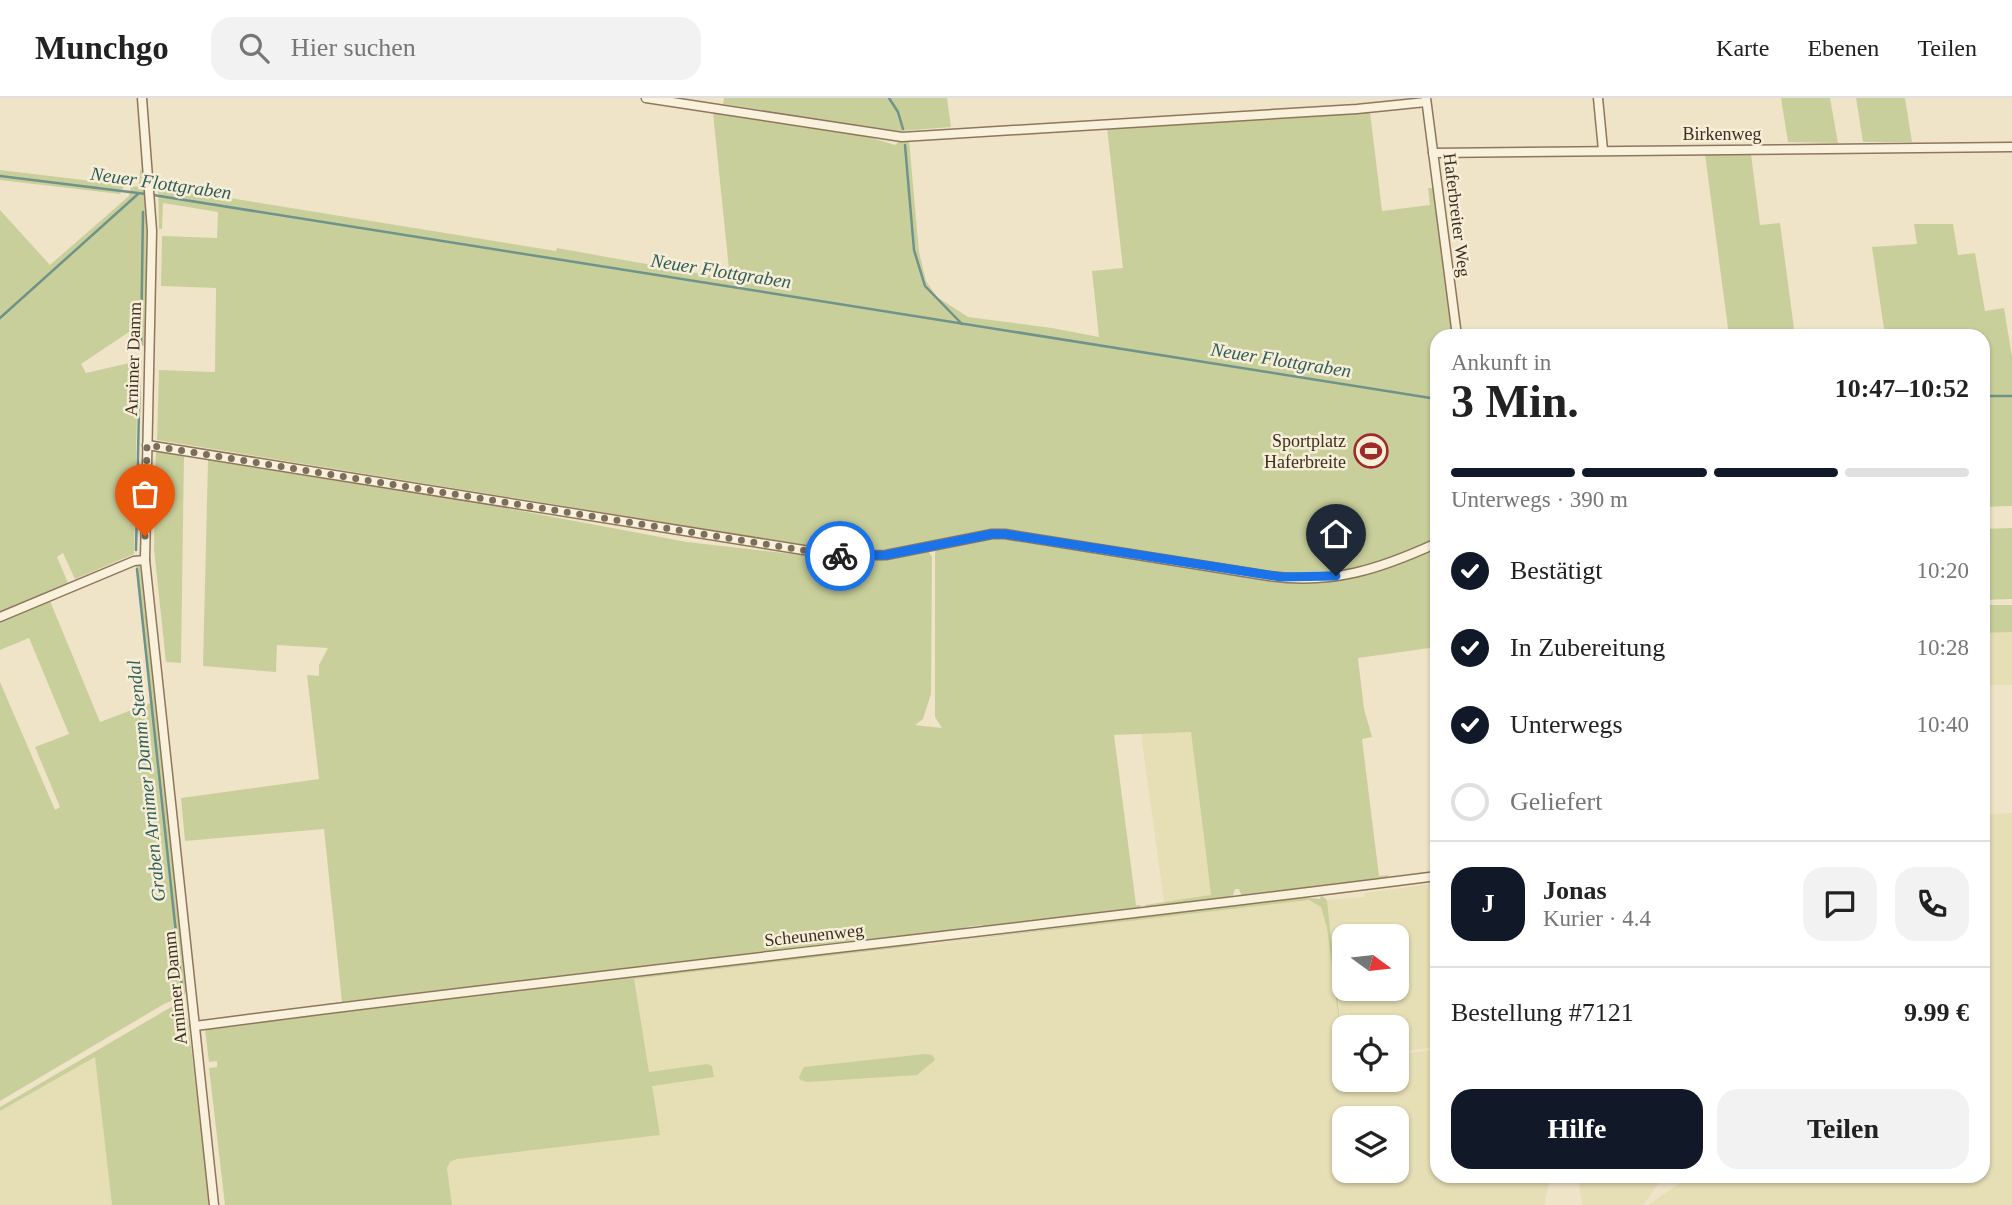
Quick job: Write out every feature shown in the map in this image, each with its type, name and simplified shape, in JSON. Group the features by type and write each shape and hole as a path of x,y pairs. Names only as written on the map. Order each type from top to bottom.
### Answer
{"street":[{"name":"Arnimer Damm","path":"142,98 152,203 145,560 214,1205"},
{"path":"646,98 902,137 1334,111 1426,100"},
{"path":"1598,98 1603,150"},
{"name":"Haferbreiter Weg","path":"1426,100 1456,329"},
{"name":"Birkenweg","path":"1433,153 2012,147"},
{"path":"147,445 702,536 841,556 886,555 992,534 1005,534 1269,576 1306,579 1371,570 1430,546"},
{"path":"0,617 134,561 145,560"},
{"name":"Scheunenweg","path":"195,1026 561,979 1430,877"}],"shaded area":[{"path":"2012,632 2012,685 1990,685 1990,633"},
{"path":"1191,731 1211,896 1164,902 1141,734"},
{"path":"2012,813 2012,1205 1648,1205 1680,1183 1990,1183 1990,815"},
{"path":"1430,884 1430,1048 1409,1050 1409,1015 1340,1015 1339,1001 1409,1001 1409,924 1332,924 1332,943 1327,900 1365,897 1365,893"},
{"path":"1301,899 1314,901 1321,907 1327,928 1332,967 1332,1001 1336,1001 1338,1015 1332,1015 1332,1092 1409,1092 1409,1053 1430,1050 1430,1183 1549,1183 1544,1205 452,1205 447,1168 450,1162 706,1064 649,1072 633,979 977,940"},
{"path":"96,1056 112,1205 0,1205 0,1111"},
{"path":"1579,1183 1659,1183 1643,1205 1582,1205"}],"green space":[{"path":"724,98 947,98 951,127 900,131 723,104"},
{"path":"1781,98 1830,98 1838,143 1788,142"},
{"path":"1856,98 1905,98 1912,142 1863,142"},
{"path":"1370,112 1382,211 1430,205 1428,188 1434,188 1453,329 1430,329 1430,542 1364,569 1300,577 1009,532 878,552 836,550 157,440 159,370 215,372 216,288 161,286 162,236 217,238 218,212 163,203 162,229 159,229 158,181 161,181 162,187 556,251 557,248 730,279 713,113 865,136 895,145 899,141 909,140 919,252 926,281 937,297 968,317 1099,337 1092,271 1123,268 1107,128"},
{"path":"1705,154 1751,154 1760,225 1780,223 1794,329 1728,329"},
{"path":"0,170 125,185 120,194 0,180"},
{"path":"140,170 145,171 146,181 143,181 147,205 146,346 139,346 138,326 81,364 86,373 138,361 134,554 75,579 63,553 57,557 68,583 0,611 0,210 50,265 129,196 131,187 139,186"},
{"path":"1914,224 1953,224 1958,255 1975,253 1985,311 2004,308 2012,357 2012,506 1990,507 1990,329 1884,329 1872,247 1917,244"},
{"path":"156,451 184,456 181,663 166,662 154,549"},
{"path":"208,460 516,510 687,542 853,561 875,561 928,551 932,557 931,694 923,719 915,725 942,728 935,717 935,552 938,548 983,538 1008,537 1297,582 1372,572 1430,549 1430,648 1358,658 1364,709 1372,737 1362,739 1379,876 1388,875 1388,878 1242,897 1239,889 1235,889 1232,898 1147,909 1145,905 1211,895 1191,732 1114,735 1136,905 1141,905 1139,909 983,929 982,925 966,927 964,931 342,1002 324,829 185,841 181,798 319,779 307,675 319,676 319,665 328,648 277,645 276,672 203,666"},
{"path":"2012,528 2012,599 1990,600 1990,529"},
{"path":"136,564 140,566 144,587 187,991 183,996 164,1004 0,1101 0,682 55,810 60,807 35,747 69,734 29,638 0,650 0,622 50,601 100,722 150,703"},
{"path":"1990,605 2012,605 2012,632 1990,633"},
{"path":"1321,895 1327,900 1332,967 1327,928 1321,907 1309,900 634,979 649,1072 707,1064 712,1066 714,1077 652,1086 660,1135 457,1159 450,1162 447,1168 452,1205 225,1205 209,1068 217,1067 217,1061 209,1062 205,1029 859,948 930,944 1302,897 1320,899"},
{"path":"178,1003 184,1007 188,1022 210,1205 112,1205 95,1057 0,1111 0,1107"},
{"path":"932,1055 935,1060 917,1075 807,1082 799,1077 804,1067"}],"waterway":[{"path":"889,98 898,112 903,129"},
{"path":"905,145 914,250 925,286 962,324"},
{"name":"Neuer Flottgraben","path":"0,176 146,194"},
{"path":"0,318 138,194"},
{"name":"Neuer Flottgraben","path":"153,195 1430,398"},
{"name":"Graben Arnimer Damm Stendal","path":"141,345 143,212"},
{"name":"Graben Arnimer Damm Stendal","path":"136,550 140,361"},
{"name":"Neuer Flottgraben","path":"1990,396 2012,396"},
{"name":"Graben Arnimer Damm Stendal","path":"137,569 182,989"}],"way so far":[{"path":"145,536 147,445 526,508 840,556"}],"place":[{"name":"Sportplatz Haferbreite","path":"1371,451"}],"route":[{"path":"840,556 886,555 992,534 1005,534 1294,579 1336,576"}]}
